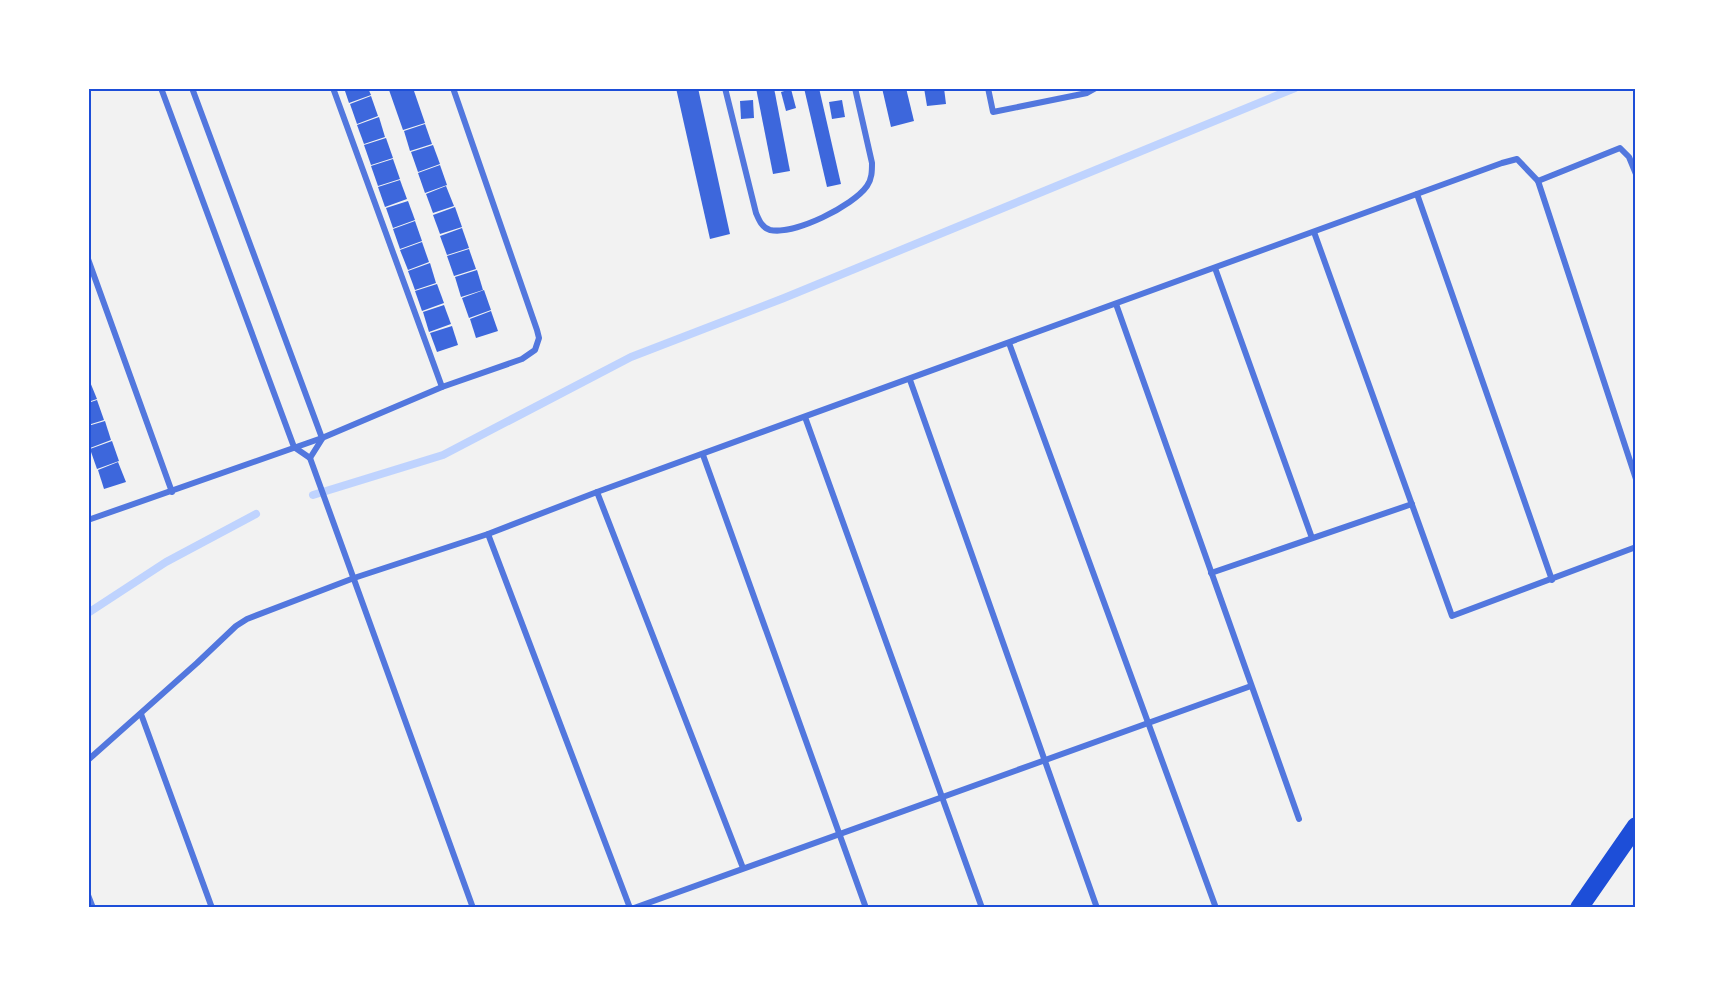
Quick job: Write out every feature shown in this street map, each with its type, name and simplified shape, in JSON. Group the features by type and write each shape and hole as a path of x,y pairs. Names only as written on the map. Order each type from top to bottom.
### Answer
{"highway":[{"path":"1579,908 1635,826"}],"street":[{"path":"161,88 294,447 310,459 473,908"},
{"path":"192,88 322,438"},
{"path":"333,88 442,387"},
{"path":"88,520 322,438 442,387 530,355 535,350 539,338 453,88"},
{"path":"725,88 756,213 763,226 770,230 779,230 823,219 857,196 868,184 872,174 872,163 855,88"},
{"path":"988,88 993,112 1087,93 1096,88"},
{"path":"1538,181 1620,148 1629,157 1635,174"},
{"path":"88,760 236,626 247,619 354,578 489,534 597,492 1517,159 1538,181 1635,479"},
{"path":"1418,194 1552,580"},
{"path":"1314,232 1452,616 1635,547"},
{"path":"88,259 172,492"},
{"path":"1215,268 1312,538"},
{"path":"1116,304 1299,819"},
{"path":"1009,343 1216,908"},
{"path":"910,380 1097,908"},
{"path":"805,417 982,908"},
{"path":"310,459 322,438"},
{"path":"703,455 866,908"},
{"path":"597,492 743,868"},
{"path":"1211,573 1412,504"},
{"path":"489,534 632,908 1251,686"},
{"path":"141,714 212,908"},
{"path":"88,895 93,908"}],"building":[{"path":"344,88 368,88 371,95 349,103"},
{"path":"413,88 425,123 403,130 389,90"},
{"path":"676,88 698,88 730,234 710,239"},
{"path":"756,88 774,88 790,171 773,174"},
{"path":"804,88 819,88 841,184 827,187"},
{"path":"882,88 906,88 914,121 891,127"},
{"path":"924,88 944,88 946,104 927,106"},
{"path":"791,89 796,108 786,111 781,92"},
{"path":"371,96 378,116 357,124 350,104"},
{"path":"753,100 754,118 741,119 740,101"},
{"path":"842,100 845,117 832,119 829,102"},
{"path":"379,117 385,137 364,144 357,125"},
{"path":"425,124 432,144 410,151 404,131"},
{"path":"386,138 393,158 371,165 364,145"},
{"path":"433,145 440,164 418,172 411,152"},
{"path":"393,159 400,179 378,186 371,166"},
{"path":"440,165 447,185 425,193 418,173"},
{"path":"400,180 407,199 385,207 378,187"},
{"path":"446,186 454,206 433,213 426,194"},
{"path":"408,201 415,220 393,228 386,208"},
{"path":"455,207 462,227 440,234 433,215"},
{"path":"415,221 422,241 400,249 393,229"},
{"path":"462,228 469,248 447,255 440,236"},
{"path":"422,242 429,262 408,270 400,250"},
{"path":"469,249 476,269 454,276 447,256"},
{"path":"430,263 436,283 415,290 408,271"},
{"path":"477,270 483,290 461,297 455,277"},
{"path":"437,284 444,303 422,311 415,291"},
{"path":"484,290 491,310 469,318 462,298"},
{"path":"444,305 451,324 429,332 423,312"},
{"path":"491,311 498,331 476,338 470,319"},
{"path":"452,326 458,345 437,352 430,333"},
{"path":"88,377 97,399 88,402"},
{"path":"97,400 104,420 88,425 88,403"},
{"path":"105,421 111,440 90,448 88,426"},
{"path":"112,441 119,461 97,469 90,449"},
{"path":"118,462 126,482 104,489 98,470"}],"waterway":[{"path":"313,495 443,455 631,357 784,298 1295,88"},
{"path":"88,613 166,562 256,514"}]}
